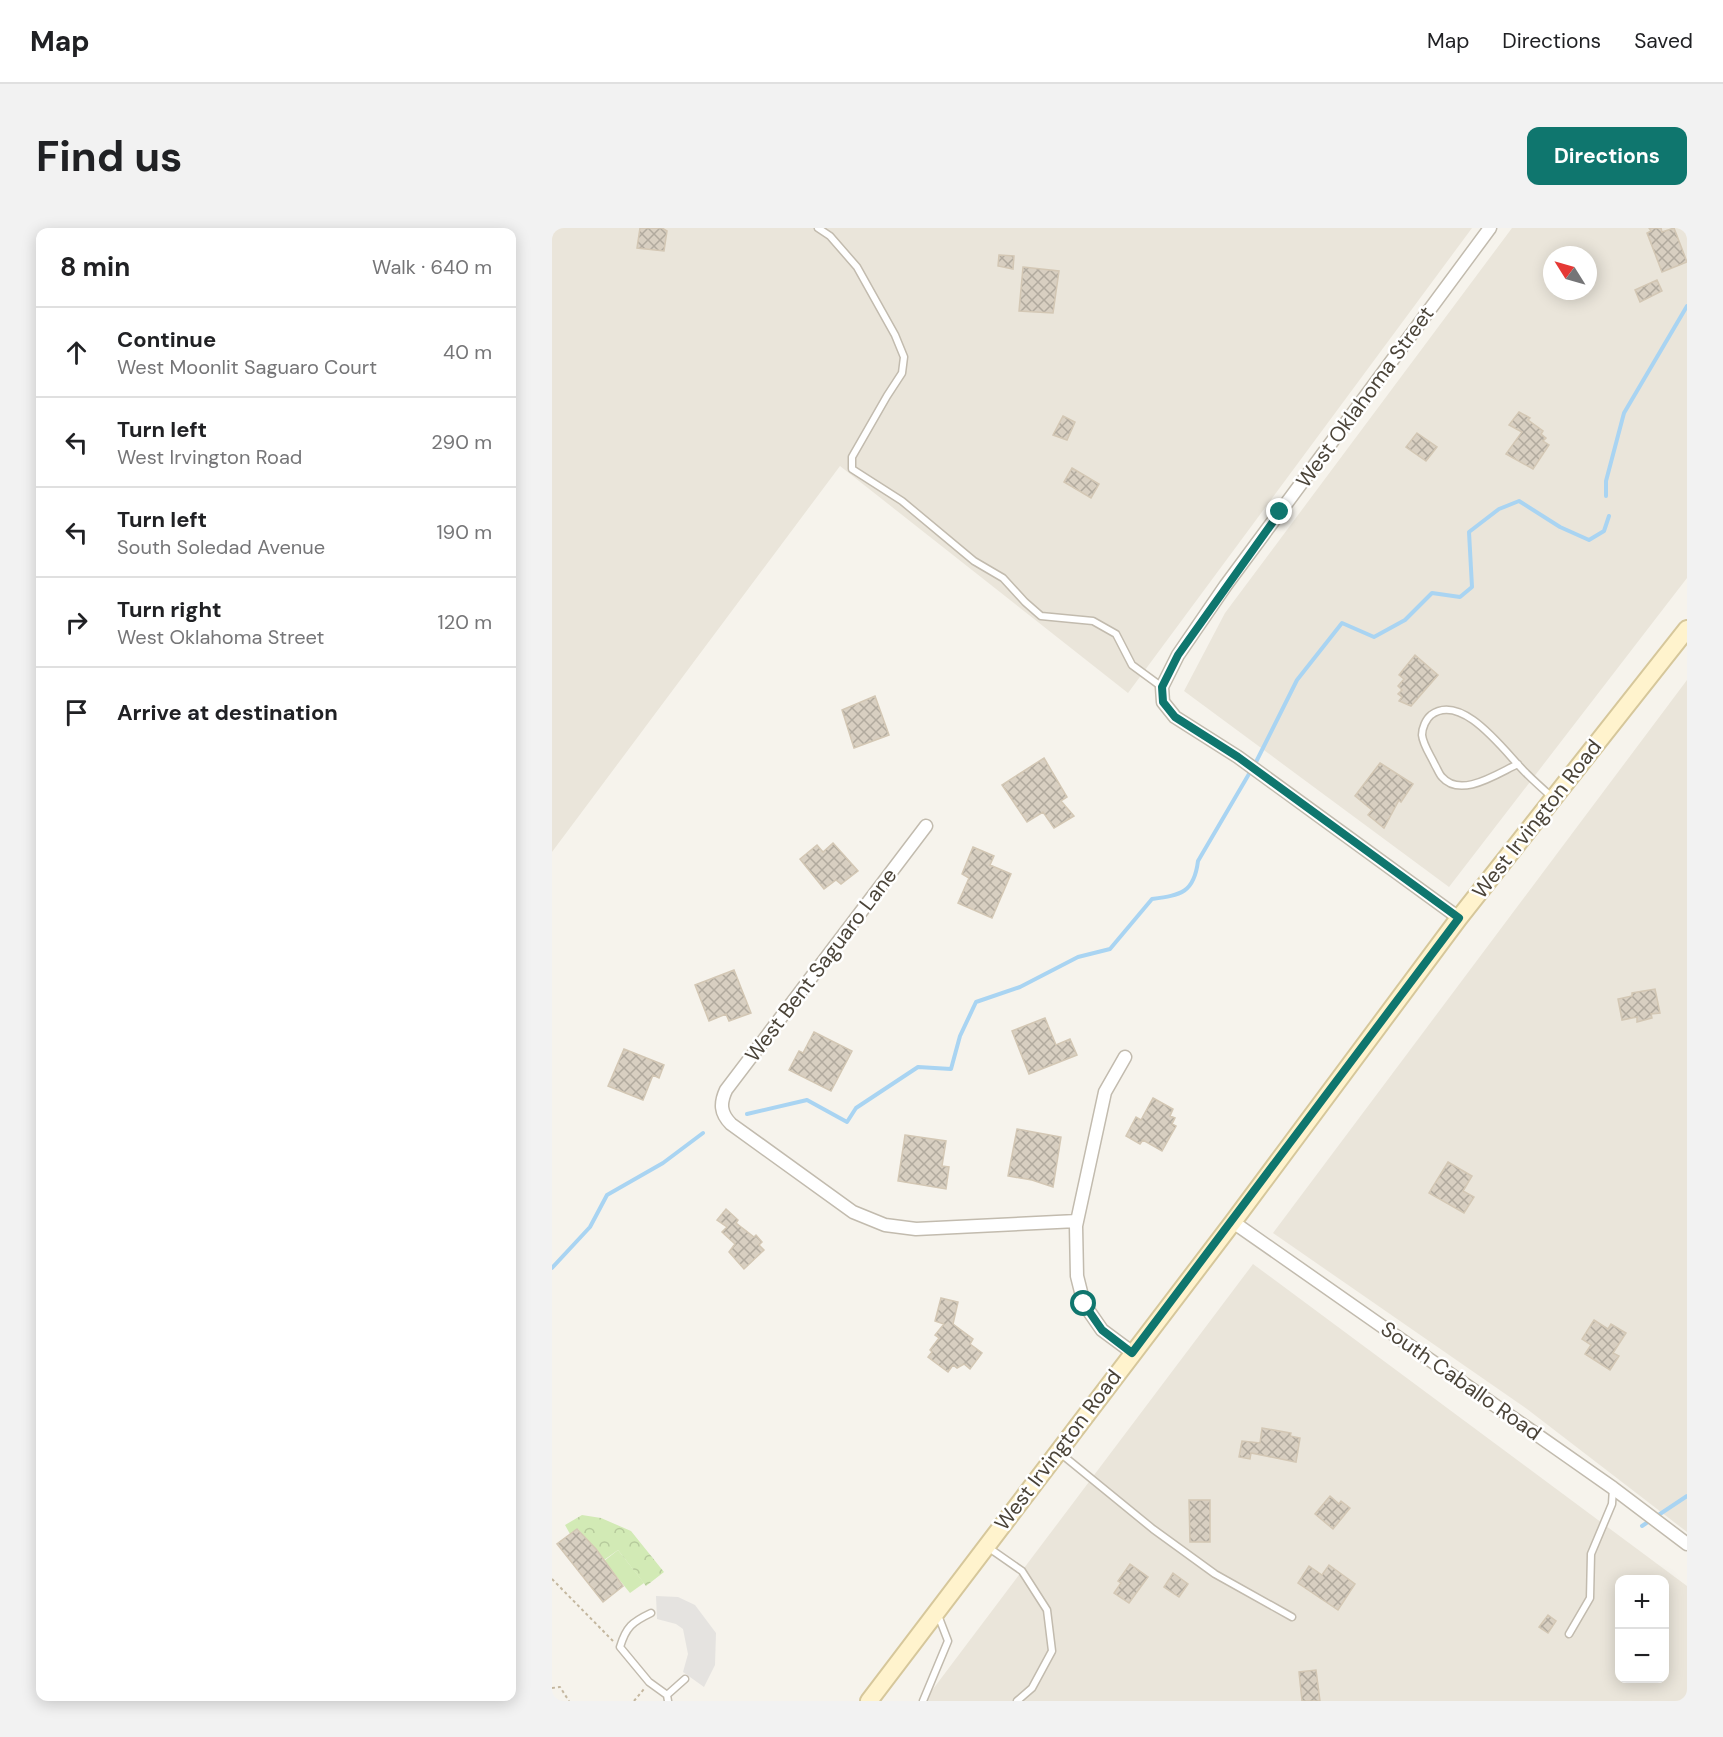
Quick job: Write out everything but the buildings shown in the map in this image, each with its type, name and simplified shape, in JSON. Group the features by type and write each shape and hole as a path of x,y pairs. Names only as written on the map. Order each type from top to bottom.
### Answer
{"main road":[{"name":"West Irvington Road","path":"869,1701 1233,1222 1459,918 1687,629"}],"street":[{"name":"West Oklahoma Street","path":"1162,687 1178,655 1226,585 1490,228"},
{"path":"1162,687 1163,702 1175,717 1238,757 1459,918"},
{"name":"West Bent Saguaro Lane","path":"926,826 726,1090 721,1106 725,1119 853,1212 885,1225 916,1229 1077,1221"},
{"path":"1125,1058 1105,1092 1077,1221 1077,1276 1084,1304 1102,1330 1132,1353"},
{"name":"South Caballo Road","path":"1233,1222 1613,1488 1687,1544"}],"lane":[{"path":"818,228 830,236 857,267 895,334 904,357 902,373 852,457 852,469 902,501 974,561 1003,578 1041,616 1093,621 1116,634 1132,665 1162,687"},
{"path":"1518,764 1470,785 1461,786 1450,783 1442,777 1425,744 1422,734 1424,725 1428,717 1437,711 1460,713 1487,730 1554,798"},
{"path":"1057,1451 1153,1529 1215,1574 1292,1617"},
{"path":"1569,1634 1590,1598 1592,1554 1612,1504 1613,1488"},
{"path":"986,1546 1022,1571 1047,1610 1052,1651 1032,1688 1017,1701"},
{"path":"923,1701 948,1641 937,1611"},
{"path":"651,1613 635,1620 624,1633 620,1647 649,1682 668,1698 685,1679"}],"path":[{"path":"552,1579 620,1647"},
{"path":"634,1701 649,1682"},
{"path":"552,1688 560,1687 569,1701"}],"shaded area":[{"path":"552,228 1472,228 1128,693 840,466 552,852"},
{"path":"1512,228 1687,228 1687,578 1449,887 1184,691 1225,613"},
{"path":"1687,680 1687,1532 1527,1409 1273,1233"},
{"path":"1253,1264 1687,1586 1687,1701 924,1701"},
{"path":"656,1596 678,1597 695,1605 716,1633 715,1665 704,1687 683,1672 688,1654 683,1629 676,1624 657,1619"}],"green space":[{"path":"582,1515 601,1518 631,1531 664,1572 646,1586 618,1550 604,1560 578,1529 570,1534 565,1525"},
{"path":"618,1550 644,1583 630,1593 604,1561"}],"waterway":[{"path":"1606,496 1606,481 1624,413 1687,306"},
{"path":"747,1114 807,1100 847,1122 856,1108 918,1067 951,1069 960,1036 976,1002 1020,987 1078,957 1110,949 1152,899 1178,894 1189,886 1196,872 1198,861 1256,762 1297,680 1342,623 1374,637 1405,620 1432,593 1460,597 1472,587 1469,532 1499,509 1519,501 1560,527 1589,540 1604,531 1609,516"},
{"path":"552,1268 590,1227 607,1195 663,1163 703,1133"},
{"path":"1642,1526 1687,1496"}],"route":[{"path":"1084,1304 1102,1330 1132,1353 1233,1222 1459,918 1238,757 1175,717 1163,702 1162,687 1178,655 1280,512"}]}
